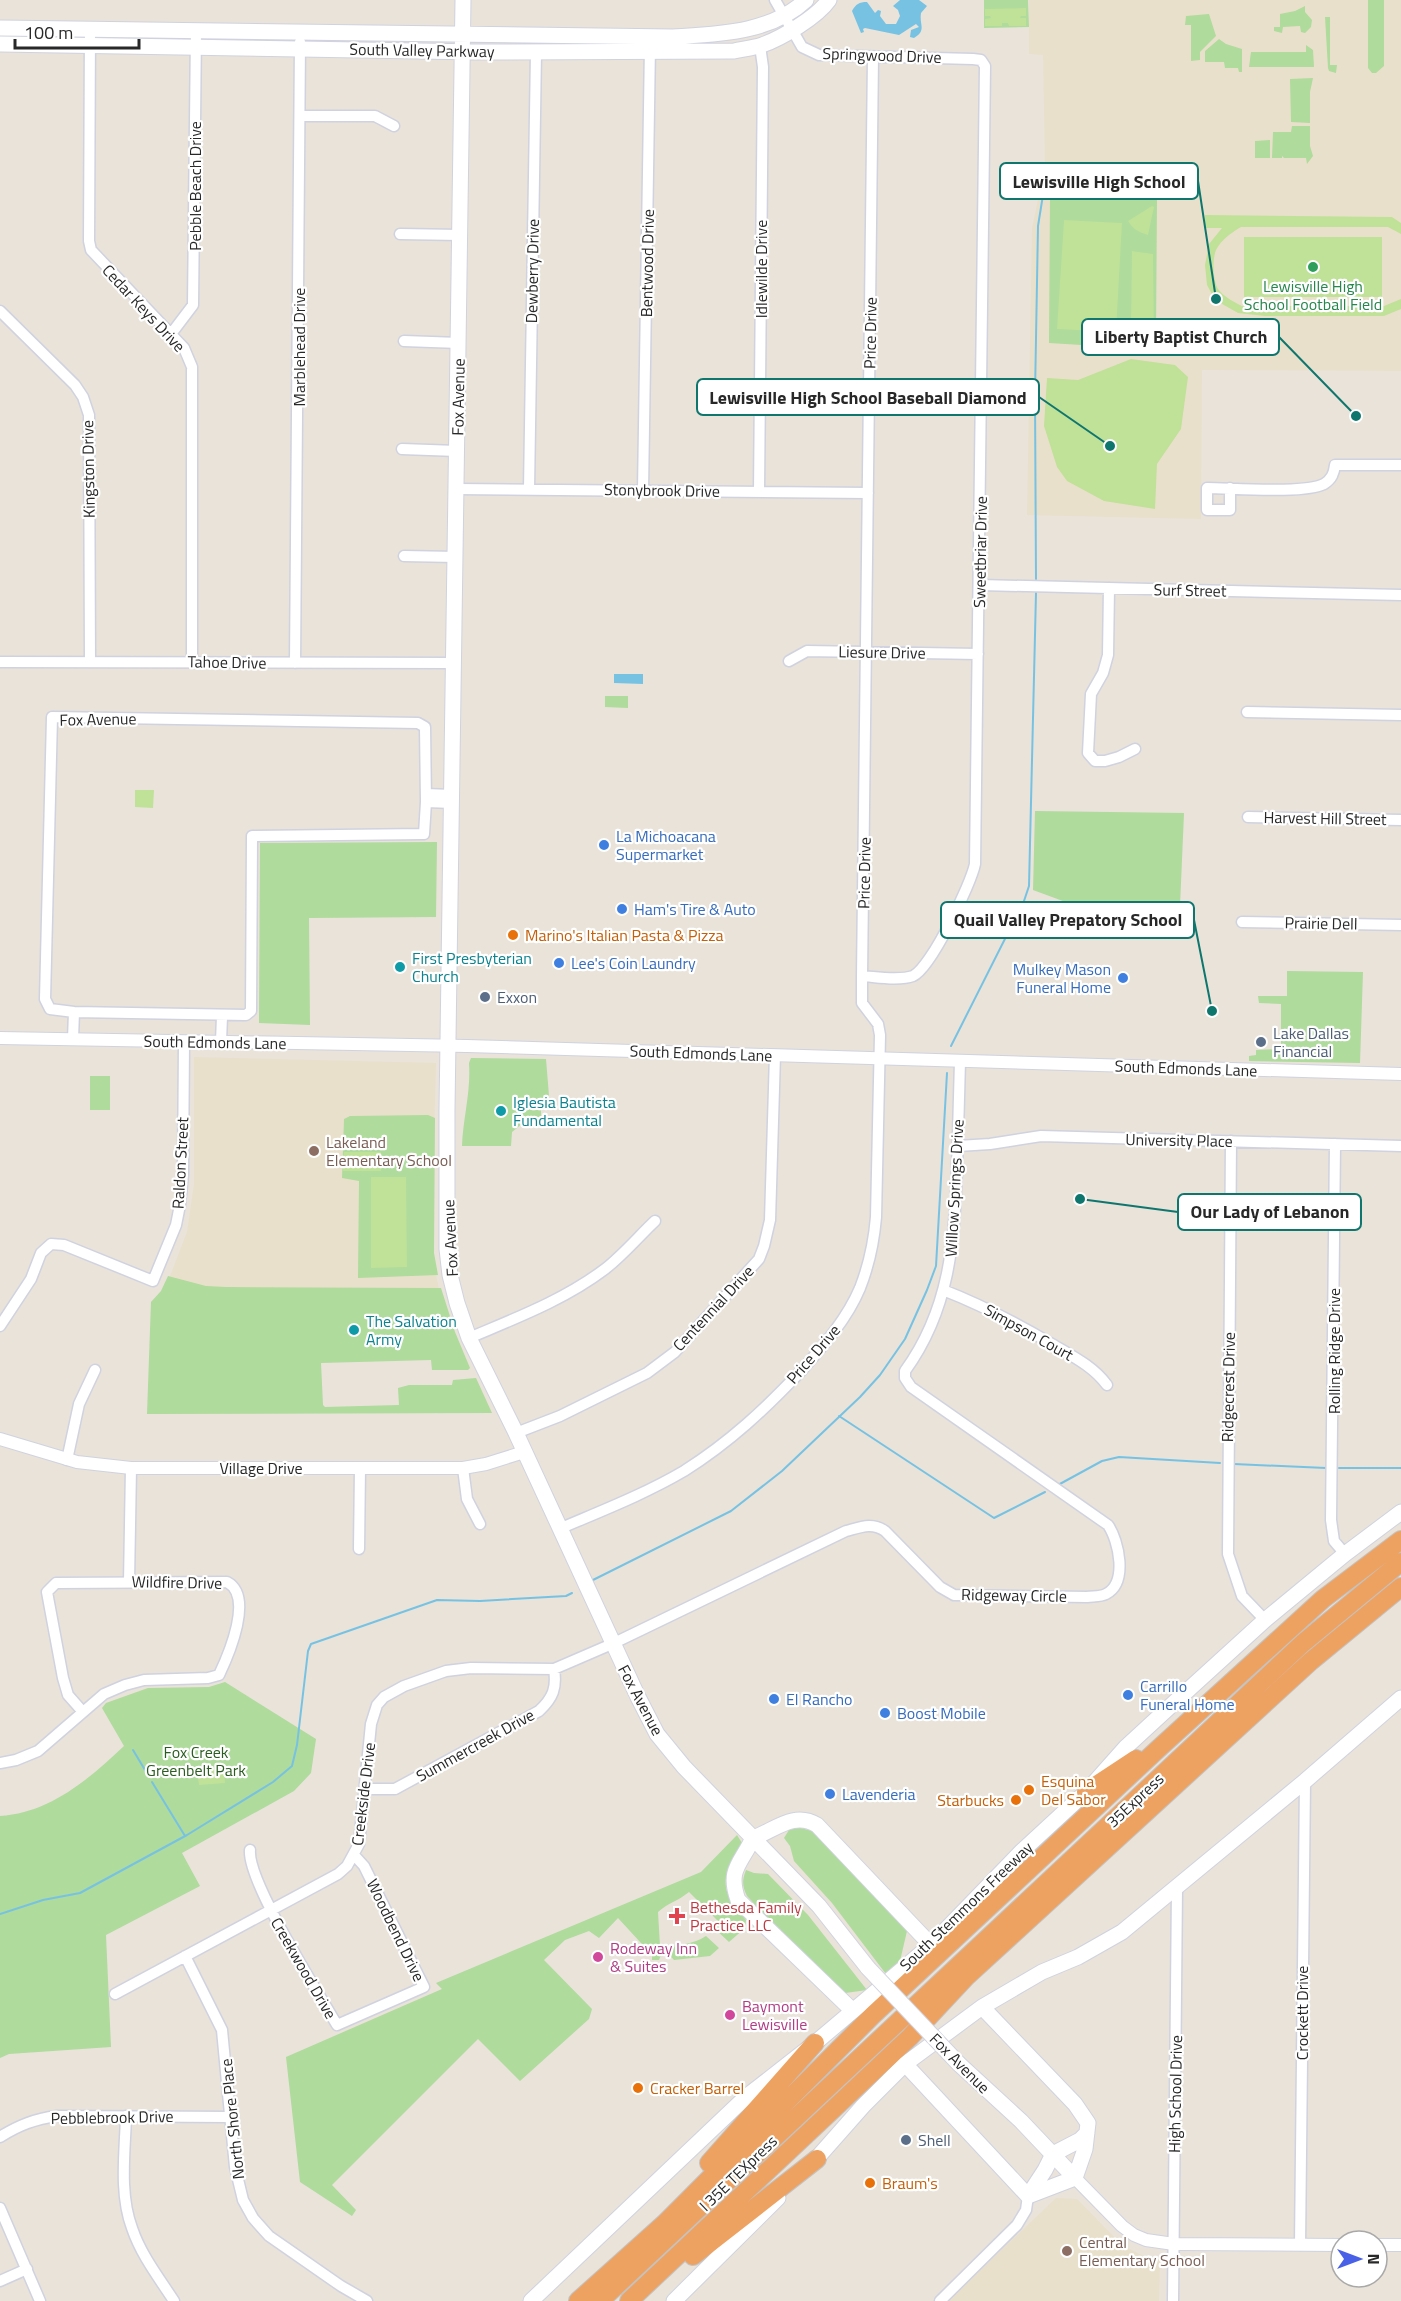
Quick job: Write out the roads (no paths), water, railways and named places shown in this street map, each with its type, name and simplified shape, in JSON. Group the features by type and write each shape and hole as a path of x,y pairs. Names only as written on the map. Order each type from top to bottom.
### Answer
{"highway":[{"name":"South Stemmons Freeway","path":"578,2301 663,2224 873,2015 1157,1750 1323,1599 1401,1540"},
{"name":"35Express","path":"874,2044 1303,1643 1401,1562"},
{"path":"629,2301 910,2037 966,1977 1311,1661 1401,1587"},
{"path":"1086,1792 1134,1760 1157,1750"},
{"path":"663,2224 690,2184 815,2043"},
{"name":"I 35E TEXpress","path":"600,2301 874,2044"},
{"path":"639,2301 817,2159"}],"main road":[{"name":"Fox Avenue","path":"464,0 449,1047 447,1250 451,1281 469,1338 516,1433 612,1644 657,1734 684,1767 819,1906 868,1968 959,2064 1075,2178"},
{"name":"South Valley Parkway","path":"0,44 536,52 734,51 760,46 777,39 796,10 806,0"},
{"name":"South Valley Parkway","path":"0,28 688,36 805,21 829,0"},
{"name":"South Stemmons Freeway","path":"531,2301 746,2097 815,2043 931,1945 1022,1851 1086,1792 1126,1747 1265,1620 1345,1554 1401,1512"},
{"path":"674,2301 817,2159 863,2106 905,2064 982,2007 1042,1972 1078,1957 1122,1932 1305,1781 1401,1698"},
{"path":"853,2011 738,1900 734,1885 735,1867 753,1838 795,1819 802,1818 817,1825 931,1945"},
{"path":"735,1867 752,1859 771,1855 781,1825"},
{"path":"982,2007 1075,2104 1088,2123 1085,2149 1075,2178 1028,2196"},
{"path":"905,2064 1028,2196"},
{"path":"1028,2196 1053,2154 1080,2140 1087,2133"}],"street":[{"name":"Springwood Drive","path":"775,0 802,47 819,55 981,60"},
{"name":"Cedar Keys Drive","path":"90,29 89,241 91,250 184,348 192,367 192,662"},
{"name":"Pebble Beach Drive","path":"171,334 193,305 196,30"},
{"name":"Marblehead Drive","path":"296,663 300,31"},
{"name":"Bentwood Drive","path":"643,490 650,36"},
{"name":"Idlewilde Drive","path":"759,491 763,67 760,46"},
{"name":"Dewberry Drive","path":"529,489 536,52"},
{"name":"Price Drive","path":"559,1529 683,1471 728,1441 764,1410 813,1357 842,1321 859,1290 873,1246 876,1217 880,1035 878,1024 862,1003 862,976 873,57"},
{"name":"Sweetbriar Drive","path":"862,976 904,978 915,975 930,959 973,875 975,864 985,78 985,66 981,60"},
{"path":"300,116 375,116 394,126"},
{"path":"400,234 460,235"},
{"name":"Kingston Drive","path":"0,310 75,385 83,397 89,415 90,662"},
{"path":"404,341 459,343"},
{"path":"402,449 457,452"},
{"path":"1230,488 1308,489 1325,483 1333,476 1335,465 1401,465"},
{"name":"Stonybrook Drive","path":"457,489 868,493"},
{"path":"404,556 456,557"},
{"name":"Surf Street","path":"980,585 1401,595"},
{"path":"1109,588 1108,655 1103,673 1091,694 1088,753 1095,761 1100,762 1119,757 1135,749"},
{"name":"Liesure Drive","path":"789,660 807,651 978,654"},
{"name":"Tahoe Drive","path":"0,662 454,663"},
{"path":"1247,712 1401,715"},
{"name":"Fox Avenue","path":"52,717 418,723 425,727 424,834 252,836 251,1011 246,1015 222,1016 74,1012 50,1009 45,999 52,717"},
{"path":"426,798 452,799"},
{"name":"Harvest Hill Street","path":"1248,817 1401,820"},
{"name":"Prairie Dell","path":"1242,922 1401,924"},
{"path":"73,1039 74,1012"},
{"path":"221,1042 222,1016"},
{"name":"South Edmonds Lane","path":"0,1038 776,1055 1401,1074"},
{"name":"Raldon Street","path":"0,1326 31,1279 41,1253 51,1244 64,1245 153,1281 176,1225 180,1205 183,1174 184,1042"},
{"name":"Centennial Drive","path":"516,1433 560,1416 647,1372 675,1352 759,1259 770,1220 776,1055"},
{"name":"Willow Springs Drive","path":"905,1378 905,1371 918,1350 949,1270 955,1231 960,1060"},
{"name":"University Place","path":"958,1146 990,1144 1041,1136 1401,1146"},
{"name":"Ridgecrest Drive","path":"1231,1141 1227,1545 1236,1584 1242,1596 1265,1620"},
{"name":"Rolling Ridge Drive","path":"1335,1144 1331,1520 1334,1541 1345,1554"},
{"path":"469,1338 545,1305 570,1291 606,1268 655,1221"},
{"name":"Simpson Court","path":"943,1290 981,1304 1020,1325 1097,1372 1107,1385"},
{"path":"68,1460 79,1404 95,1370"},
{"name":"Ridgeway Circle","path":"612,1644 846,1531 868,1525 878,1526 885,1531 946,1592 1087,1597 1108,1593 1118,1578 1119,1567 1117,1544 1108,1525 910,1387 905,1378"},
{"name":"Village Drive","path":"0,1439 68,1460 99,1466 131,1468 463,1468 486,1464 524,1452"},
{"path":"129,1582 131,1468"},
{"path":"359,1549 360,1468"},
{"path":"463,1468 467,1499 480,1524"},
{"name":"Wildfire Drive","path":"0,1763 16,1760 38,1751 104,1694 125,1685 144,1680 208,1678 219,1675 238,1622 239,1597 233,1585 227,1582 56,1583 47,1592 63,1678 68,1695 83,1712"},
{"name":"Creekside Drive","path":"115,1994 338,1874 347,1866 359,1844 371,1724 374,1712 384,1697 393,1691 446,1671 471,1668 554,1669 612,1644"},
{"name":"Summercreek Drive","path":"365,1788 395,1788 539,1711 550,1699 556,1687 554,1669"},
{"name":"Crockett Drive","path":"1300,2245 1305,1781"},
{"name":"Creekwood Drive","path":"250,1850 249,1857 254,1875 271,1910 337,2025"},
{"name":"Woodbend Drive","path":"337,2025 424,1987 364,1866 354,1855"},
{"name":"High School Drive","path":"1173,2301 1177,1888"},
{"name":"North Shore Place","path":"185,1956 222,2030 229,2117 239,2187 253,2218 269,2236 341,2286 368,2301"},
{"name":"Pebblebrook Drive","path":"0,2137 21,2124 57,2116 229,2117"},
{"path":"126,2116 125,2192 129,2220 151,2267 174,2301"},
{"name":"Fox Avenue","path":"1075,2178 1134,2235 1160,2244 1329,2245"},
{"path":"940,2301 1017,2225 1026,2210 1028,2196"},
{"path":"0,2208 40,2301"},
{"path":"0,2281 27,2269"}],"water":[{"path":"900,0 919,0 927,6 921,13 921,30 918,35 914,38 910,37 911,30 919,27 916,24 899,35 865,28 861,33 852,11 856,5 867,2 875,13 878,10 881,11 880,16 886,24 896,24 900,16 898,10 893,6"},
{"path":"614,674 643,674 643,684 614,683"}],"waterway":[{"path":"1036,579 1035,395 1038,226 1043,195"},
{"path":"951,1046 1024,901 1029,886 1036,593"},
{"path":"593,1580 731,1511 782,1471 880,1375 905,1339 936,1266 947,1073"},
{"path":"839,1416 994,1518 1045,1492"},
{"path":"1058,1485 1102,1461 1119,1457 1220,1463"},
{"path":"1234,1464 1326,1468"},
{"path":"1339,1468 1401,1468"},
{"path":"0,1914 43,1900 80,1893 187,1835 273,1782 292,1766 297,1745 308,1651 311,1644 437,1600 480,1601 566,1596 572,1593"},
{"path":"133,1750 148,1775"},
{"path":"152,1782 185,1836"}],"place":[{"name":"Lewisville High School Football Field","path":"1313,267"},
{"name":"Lewisville High School","path":"1216,299"},
{"name":"Liberty Baptist Church","path":"1356,416"},
{"name":"Lewisville High School Baseball Diamond","path":"1110,446"},
{"name":"La Michoacana Supermarket","path":"604,845"},
{"name":"Ham's Tire & Auto","path":"622,909"},
{"name":"Marino's Italian Pasta & Pizza","path":"513,935"},
{"name":"Lee's Coin Laundry","path":"559,963"},
{"name":"First Presbyterian Church","path":"400,967"},
{"name":"Mulkey Mason Funeral Home","path":"1123,978"},
{"name":"Exxon","path":"485,997"},
{"name":"Quail Valley Prepatory School","path":"1212,1011"},
{"name":"Lake Dallas Financial","path":"1261,1042"},
{"name":"Iglesia Bautista Fundamental","path":"501,1111"},
{"name":"Lakeland Elementary School","path":"314,1151"},
{"name":"Our Lady of Lebanon","path":"1080,1199"},
{"name":"The Salvation Army","path":"354,1330"},
{"name":"Carrillo Funeral Home","path":"1128,1695"},
{"name":"El Rancho","path":"774,1699"},
{"name":"Boost Mobile","path":"885,1713"},
{"name":"Esquina Del Sabor","path":"1029,1790"},
{"name":"Lavenderia","path":"830,1794"},
{"name":"Starbucks","path":"1016,1800"},
{"name":"Bethesda Family Practice LLC","path":"677,1916"},
{"name":"Rodeway Inn & Suites","path":"598,1957"},
{"name":"Baymont Lewisville","path":"730,2015"},
{"name":"Cracker Barrel","path":"638,2088"},
{"name":"Shell","path":"906,2140"},
{"name":"Braum's","path":"870,2183"},
{"name":"Central Elementary School","path":"1067,2251"}],"park label":[{"name":"Fox Creek Greenbelt Park","path":"196,1761"}]}
